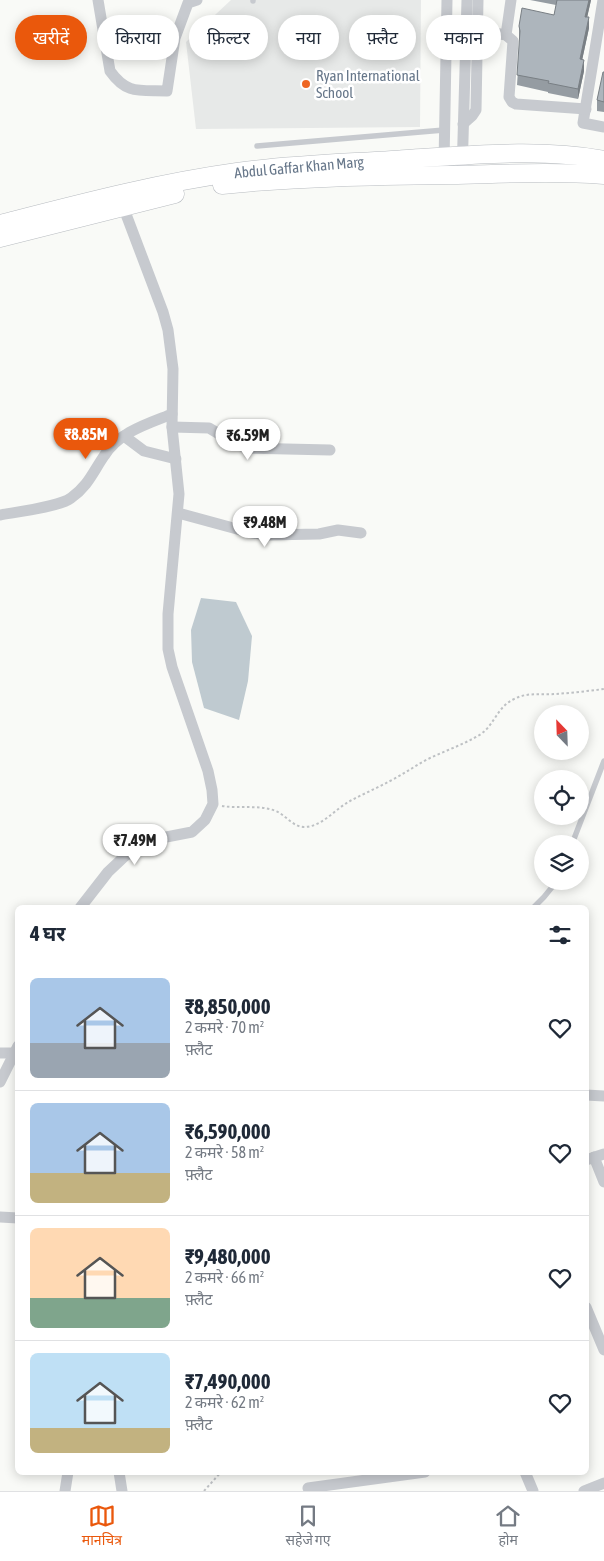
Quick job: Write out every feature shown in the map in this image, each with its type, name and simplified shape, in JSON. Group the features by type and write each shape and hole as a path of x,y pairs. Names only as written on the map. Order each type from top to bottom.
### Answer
{"main road":[{"name":"Abdul Gaffar Khan Marg","path":"450,169 462,156 563,154 604,160"},
{"name":"Abdul Gaffar Khan Marg","path":"0,224 121,201 239,184 390,175 450,169 604,175"},
{"name":"Abdul Gaffar Khan Marg","path":"0,238 121,201"}],"street":[{"path":"98,0 110,71 117,81 131,90 167,91 175,38 188,3 197,0"},
{"path":"447,0 444,130 450,169"},
{"path":"462,156 467,0"},
{"path":"478,0 478,15"},
{"path":"506,35 511,0"},
{"path":"602,0 602,17 583,123 604,127"},
{"path":"501,34 511,38 513,45 509,97 512,102 516,104 586,109"},
{"path":"463,124 476,110 477,60"},
{"path":"82,905 108,872 125,856 156,840 192,832 205,820 213,804 208,771 172,667 168,649 168,614 179,494 173,445 172,369 168,330 121,201"},
{"path":"0,515 70,500 89,482 104,454 118,440 136,429 172,414"},
{"path":"172,427 209,428 236,444 248,448 330,450"},
{"path":"124,436 144,451 176,458"},
{"path":"178,513 266,535 319,534 338,530 361,533"},
{"path":"0,1053 15,1049"},
{"path":"0,1082 15,1051"},
{"path":"589,1095 604,1096"},
{"path":"595,1157 604,1182"},
{"path":"0,1217 15,1218"},
{"path":"589,1313 604,1350"},
{"path":"65,1491 68,1475"},
{"path":"119,1475 122,1491"},
{"path":"308,1488 401,1475"},
{"path":"526,1475 533,1491"},
{"path":"584,1491 604,1483"}],"lane":[{"path":"258,146 444,130"},
{"path":"575,835 604,761"},
{"path":"535,905 550,890"}],"path":[{"path":"213,804 262,808 278,812 298,826 313,825 355,798 481,734 491,724 500,708 515,698 528,694 564,694 604,689"},
{"path":"204,1491 219,1475"}],"shaded area":[{"name":"Ryan International School","path":"231,0 421,0 420,127 196,129 186,42 189,39 189,60 268,60 268,15 215,15"},
{"path":"201,598 236,602 252,636 248,681 239,720 204,708 192,662 191,630"}],"building":[{"path":"557,0 589,0 585,17 589,17 580,59 584,60 578,89 517,75 519,26 522,8 554,15"},
{"path":"604,72 604,102 597,100"}],"place":[{"name":"Ryan International School","path":"306,84"}]}
